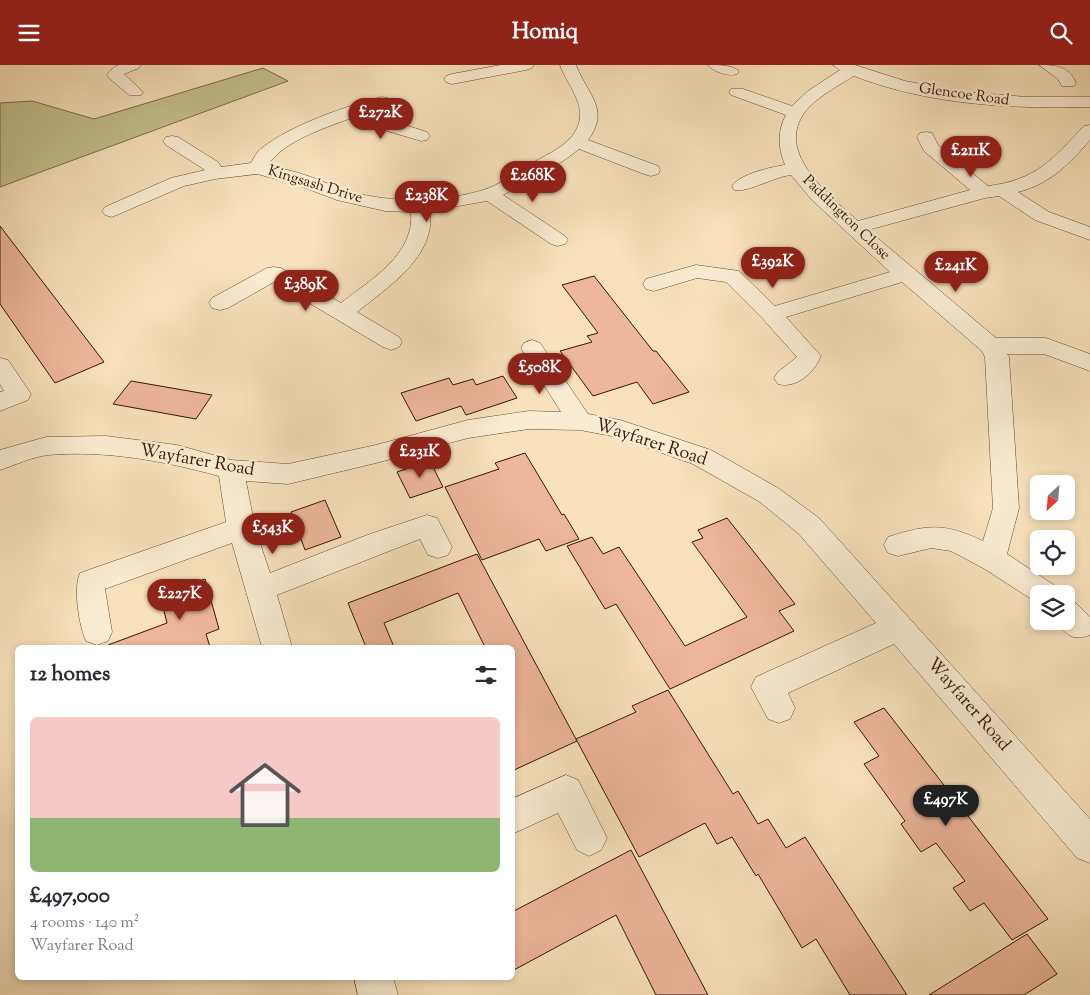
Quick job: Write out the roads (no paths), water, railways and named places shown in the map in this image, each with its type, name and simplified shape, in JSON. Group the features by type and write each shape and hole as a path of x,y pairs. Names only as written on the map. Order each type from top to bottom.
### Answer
{"street":[{"path":"133,65 118,71 115,75 135,92"},
{"path":"452,79 478,69 526,65"},
{"name":"Kingsash Drive","path":"112,211 178,181 215,173 257,169 299,179 344,196 385,205 420,207 490,195 560,155 577,142 586,131 590,117 588,103 573,79 568,65"},
{"path":"1047,65 1065,76 1068,83"},
{"name":"Glencoe Road","path":"846,67 906,86 953,96 1036,104 1090,102"},
{"name":"Paddington Close","path":"846,67 806,101 796,113 789,131 789,155 805,181 854,228 905,274 991,346"},
{"path":"737,91 796,113"},
{"path":"257,169 267,152 293,136 382,102"},
{"path":"359,110 380,123 421,136"},
{"path":"854,228 1043,176 1067,155 1090,129"},
{"path":"926,137 930,147 994,191 1042,216 1090,234"},
{"path":"172,141 212,166 215,173"},
{"path":"577,142 651,170"},
{"path":"741,186 780,170 797,169"},
{"path":"490,195 558,240"},
{"path":"343,312 398,269 413,246 422,224 420,207"},
{"path":"654,284 696,271 726,274 737,279 772,313 809,356 806,364 786,378"},
{"path":"220,303 274,273 391,342"},
{"path":"772,313 905,274"},
{"path":"992,559 1006,509 997,357 991,346 1046,346 1090,363"},
{"path":"532,348 580,421"},
{"path":"0,366 19,393 0,402"},
{"name":"Wayfarer Road","path":"0,460 46,446 106,445 177,455 231,470 288,474 376,454 468,429 529,420 580,421 620,429 702,457 769,495 809,526 1090,845"},
{"path":"231,470 241,527 276,645"},
{"path":"261,589 380,542 428,526 438,547"},
{"path":"97,633 90,582 241,527"},
{"path":"898,545 936,537 953,539 992,559 1031,585"},
{"path":"779,708 767,687 899,627"},
{"path":"515,816 566,793 589,838"},
{"path":"374,980 378,995"}]}
